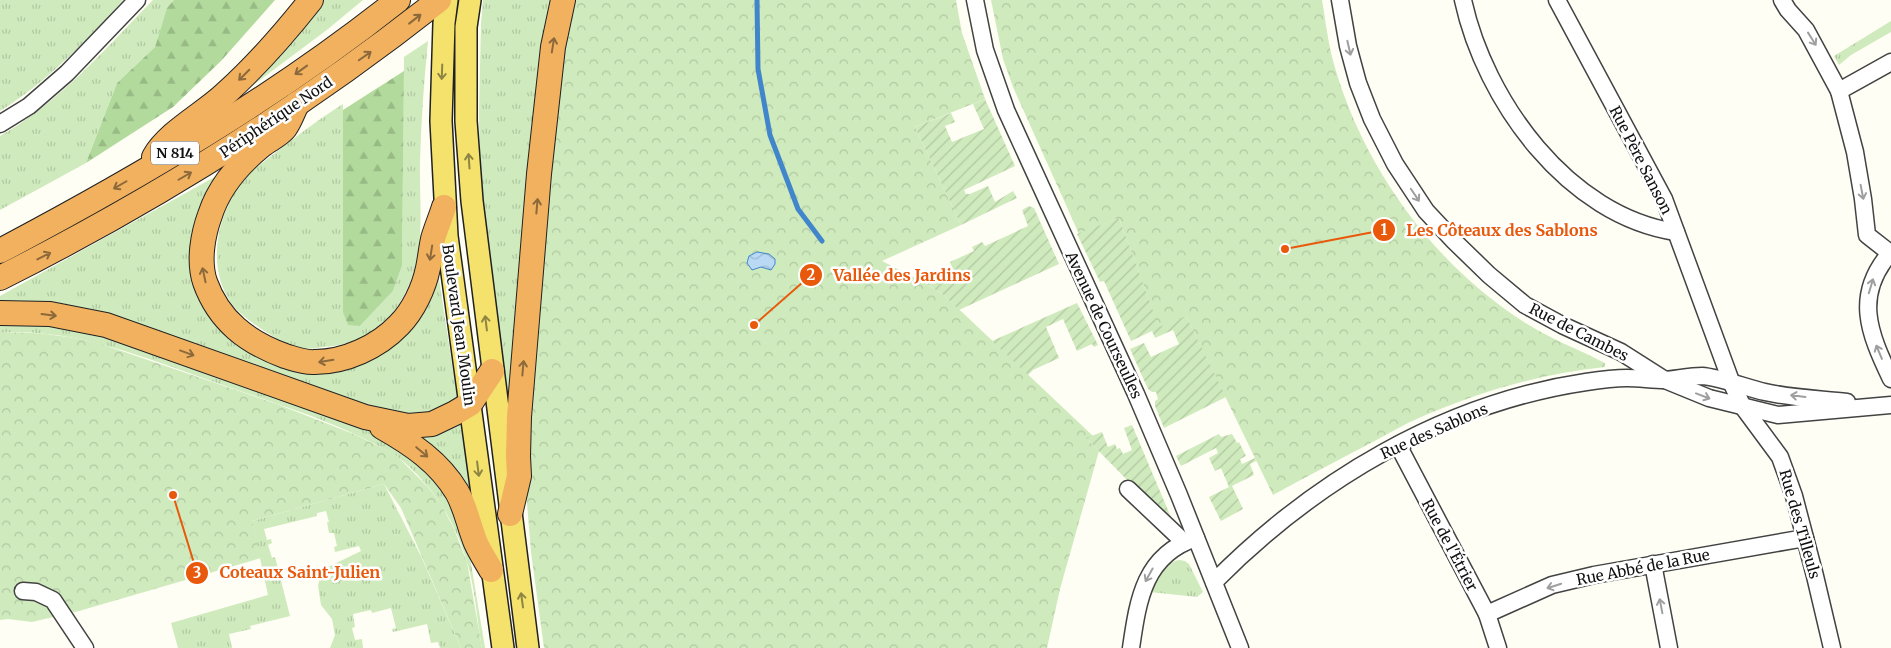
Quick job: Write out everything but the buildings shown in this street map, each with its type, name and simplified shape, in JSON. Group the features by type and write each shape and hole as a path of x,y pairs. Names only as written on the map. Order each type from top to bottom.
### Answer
{"highway":[{"path":"146,170 161,144 225,94 285,33 311,0"},
{"name":"Périphérique Nord","path":"0,278 56,249 207,163 297,104 390,38 439,0"},
{"path":"510,514 519,476 519,417 540,174 553,47 562,0"},
{"name":"Périphérique Nord","path":"0,251 199,139 272,91 392,4"},
{"path":"297,104 284,129 262,145 240,165 217,197 209,215 202,252 205,281 212,297 225,318 235,329 254,343 299,360 313,363 351,356 388,336 405,318 424,283 433,238 444,207"},
{"path":"0,313 50,314 106,325 365,417 408,426 420,426 443,420 470,404 492,371"},
{"path":"365,417 414,445 431,459 445,475 457,493 476,543 491,570"}],"main road":[{"name":"Boulevard Jean Moulin","path":"447,0 444,23 441,121 444,207 502,648"},
{"name":"Boulevard Jean Moulin","path":"470,0 466,27 466,122 472,201 528,648"}],"street":[{"path":"0,124 29,106 67,73 137,0"},
{"name":"Avenue de Courseulles","path":"975,0 985,50 1006,110 1136,394 1190,540 1214,582 1240,648"},
{"name":"Rue de Cambes","path":"1340,0 1348,46 1358,84 1372,119 1394,164 1426,210 1489,275 1525,305 1562,325 1620,352 1665,380"},
{"path":"1463,0 1474,40 1499,92 1523,128 1555,168 1575,186 1612,212 1660,230 1676,232"},
{"name":"Rue Père Sanson","path":"1557,0 1664,199 1732,384"},
{"path":"1782,0 1788,10 1806,30 1839,91 1855,152 1867,235 1891,252 1880,267 1870,290 1868,314 1872,336 1891,379"},
{"path":"1839,91 1891,62"},
{"name":"Rue des Sablons","path":"1214,582 1236,559 1289,514 1340,478 1398,444 1460,416 1520,396 1588,382 1627,378 1665,380 1703,376 1766,392 1886,406"},
{"name":"Rue des Sablons","path":"1665,380 1709,398 1778,415 1886,406"},
{"name":"Rue des Tilleuls","path":"1732,384 1743,407 1780,457 1794,496 1832,648"},
{"name":"Rue de l'Étrier","path":"1398,444 1486,614 1498,648"},
{"path":"1128,490 1190,540 1176,546 1154,566 1142,588 1131,648"},
{"name":"Rue Abbé de la Rue","path":"1486,614 1552,586 1594,574 1805,538"},
{"path":"1653,564 1669,648"},
{"path":"23,591 36,592 53,600 85,648"}],"green space":[{"path":"0,0 123,0 95,31 50,74 0,111"},
{"path":"153,0 174,0 167,9 155,47 117,83 86,163 0,210 0,136 22,123 62,91"},
{"path":"174,0 275,0 221,61 173,107 86,163 117,83 155,47 167,8"},
{"path":"323,0 363,0 328,29 236,98"},
{"path":"483,0 557,0 508,418 480,176 479,113"},
{"path":"571,0 956,0 962,33 985,99 915,127 961,225 882,261 927,284 945,296 1093,436 1087,439 1099,451 1060,589 1047,648 544,648 531,552 526,491 546,166"},
{"path":"991,0 1322,0 1331,53 1343,93 1359,132 1379,169 1402,205 1429,239 1458,270 1490,298 1534,328 1605,363 1605,367 1529,380 1455,403 1408,423 1273,495 1186,316 1159,328 1119,218 1079,234 1013,87 1003,59"},
{"path":"1891,21 1891,32 1851,55 1839,65 1834,56"},
{"path":"428,41 421,131 419,247 411,279 404,295 397,307 381,326 360,339 336,346 306,349 282,342 236,309 226,294 220,277 217,260 221,224 236,190 250,172 343,104 343,312 360,326 393,291 402,266 404,57"},
{"path":"404,71 402,266 393,291 360,326 348,325 343,312 343,110"},
{"path":"985,99 1015,166 964,190 966,194 970,194 988,186 995,202 1013,191 1017,198 961,225 915,127 951,113 955,122 945,126 952,142 984,129 973,104"},
{"path":"220,174 195,244 240,345 347,365 437,266 458,403 441,414 396,416 110,317 71,306 0,303 0,296"},
{"path":"1029,206 1034,208 1059,264 959,310 945,296 927,284 954,272 950,262 974,251 972,247 982,242 985,246 1028,226 1022,210"},
{"path":"1119,218 1159,327 1186,316 1226,397 1164,428 1155,406 1155,401 1158,399 1156,392 1148,389 1130,349 1144,343 1151,357 1179,344 1173,330 1155,338 1152,331 1131,341 1104,281 1100,282 1077,234"},
{"path":"1077,303 1098,345 1094,347 1092,344 1077,351 1063,319 1046,327 1059,358 1033,370 1028,375 992,341"},
{"path":"0,323 46,325 102,334 370,429 435,476 465,527 485,648 482,648 470,572 456,533 442,505 430,489 413,470 398,458 355,434 312,416 143,357 115,348 58,335 0,333"},
{"path":"0,333 51,335 101,344 277,404 356,435 396,455 428,487 441,504 454,529 467,562 482,648 461,648 401,508 384,484 252,521 261,558 79,611 32,622 0,620"},
{"path":"461,418 473,504 417,443 421,433"},
{"path":"1132,425 1173,522 1132,485 1086,438 1102,432 1108,447 1115,444 1117,449 1120,448 1123,454 1132,450 1124,428"},
{"path":"1219,434 1221,437 1232,434 1237,443 1239,442 1246,456 1240,459 1242,464 1255,458 1256,461 1250,464 1254,475 1232,486 1243,509 1221,521 1209,497 1229,487 1221,468 1215,471 1209,458 1218,453 1216,448 1181,466 1176,456"},
{"path":"384,484 421,556 461,648 440,648 438,642 431,643 427,624 393,632 392,629 396,628 391,608 372,613 371,610 353,614 355,627 352,628 355,640 362,639 363,648 330,648 335,635 332,619 321,605 318,586 320,577 328,567 361,551 359,546 335,552 334,547 337,546 334,533 329,533 326,511 317,513 317,516 264,529 267,540 271,539 272,543 268,545 272,558 275,557 290,616 250,626 251,629 229,634 232,648 178,648 171,623 268,595 252,521"},
{"path":"1179,560 1189,564 1203,592 1197,597 1150,592 1164,568"}],"water":[{"path":"757,252 769,254 775,259 775,264 771,270 761,267 752,270 747,263 749,256"}],"waterway":[{"path":"757,0 758,69 770,135 798,209 822,241"}],"place":[{"name":"Les Côteaux des Sablons","path":"1285,249"},
{"name":"Vallée des Jardins","path":"754,325"},
{"name":"Coteaux Saint-Julien","path":"173,495"}]}
